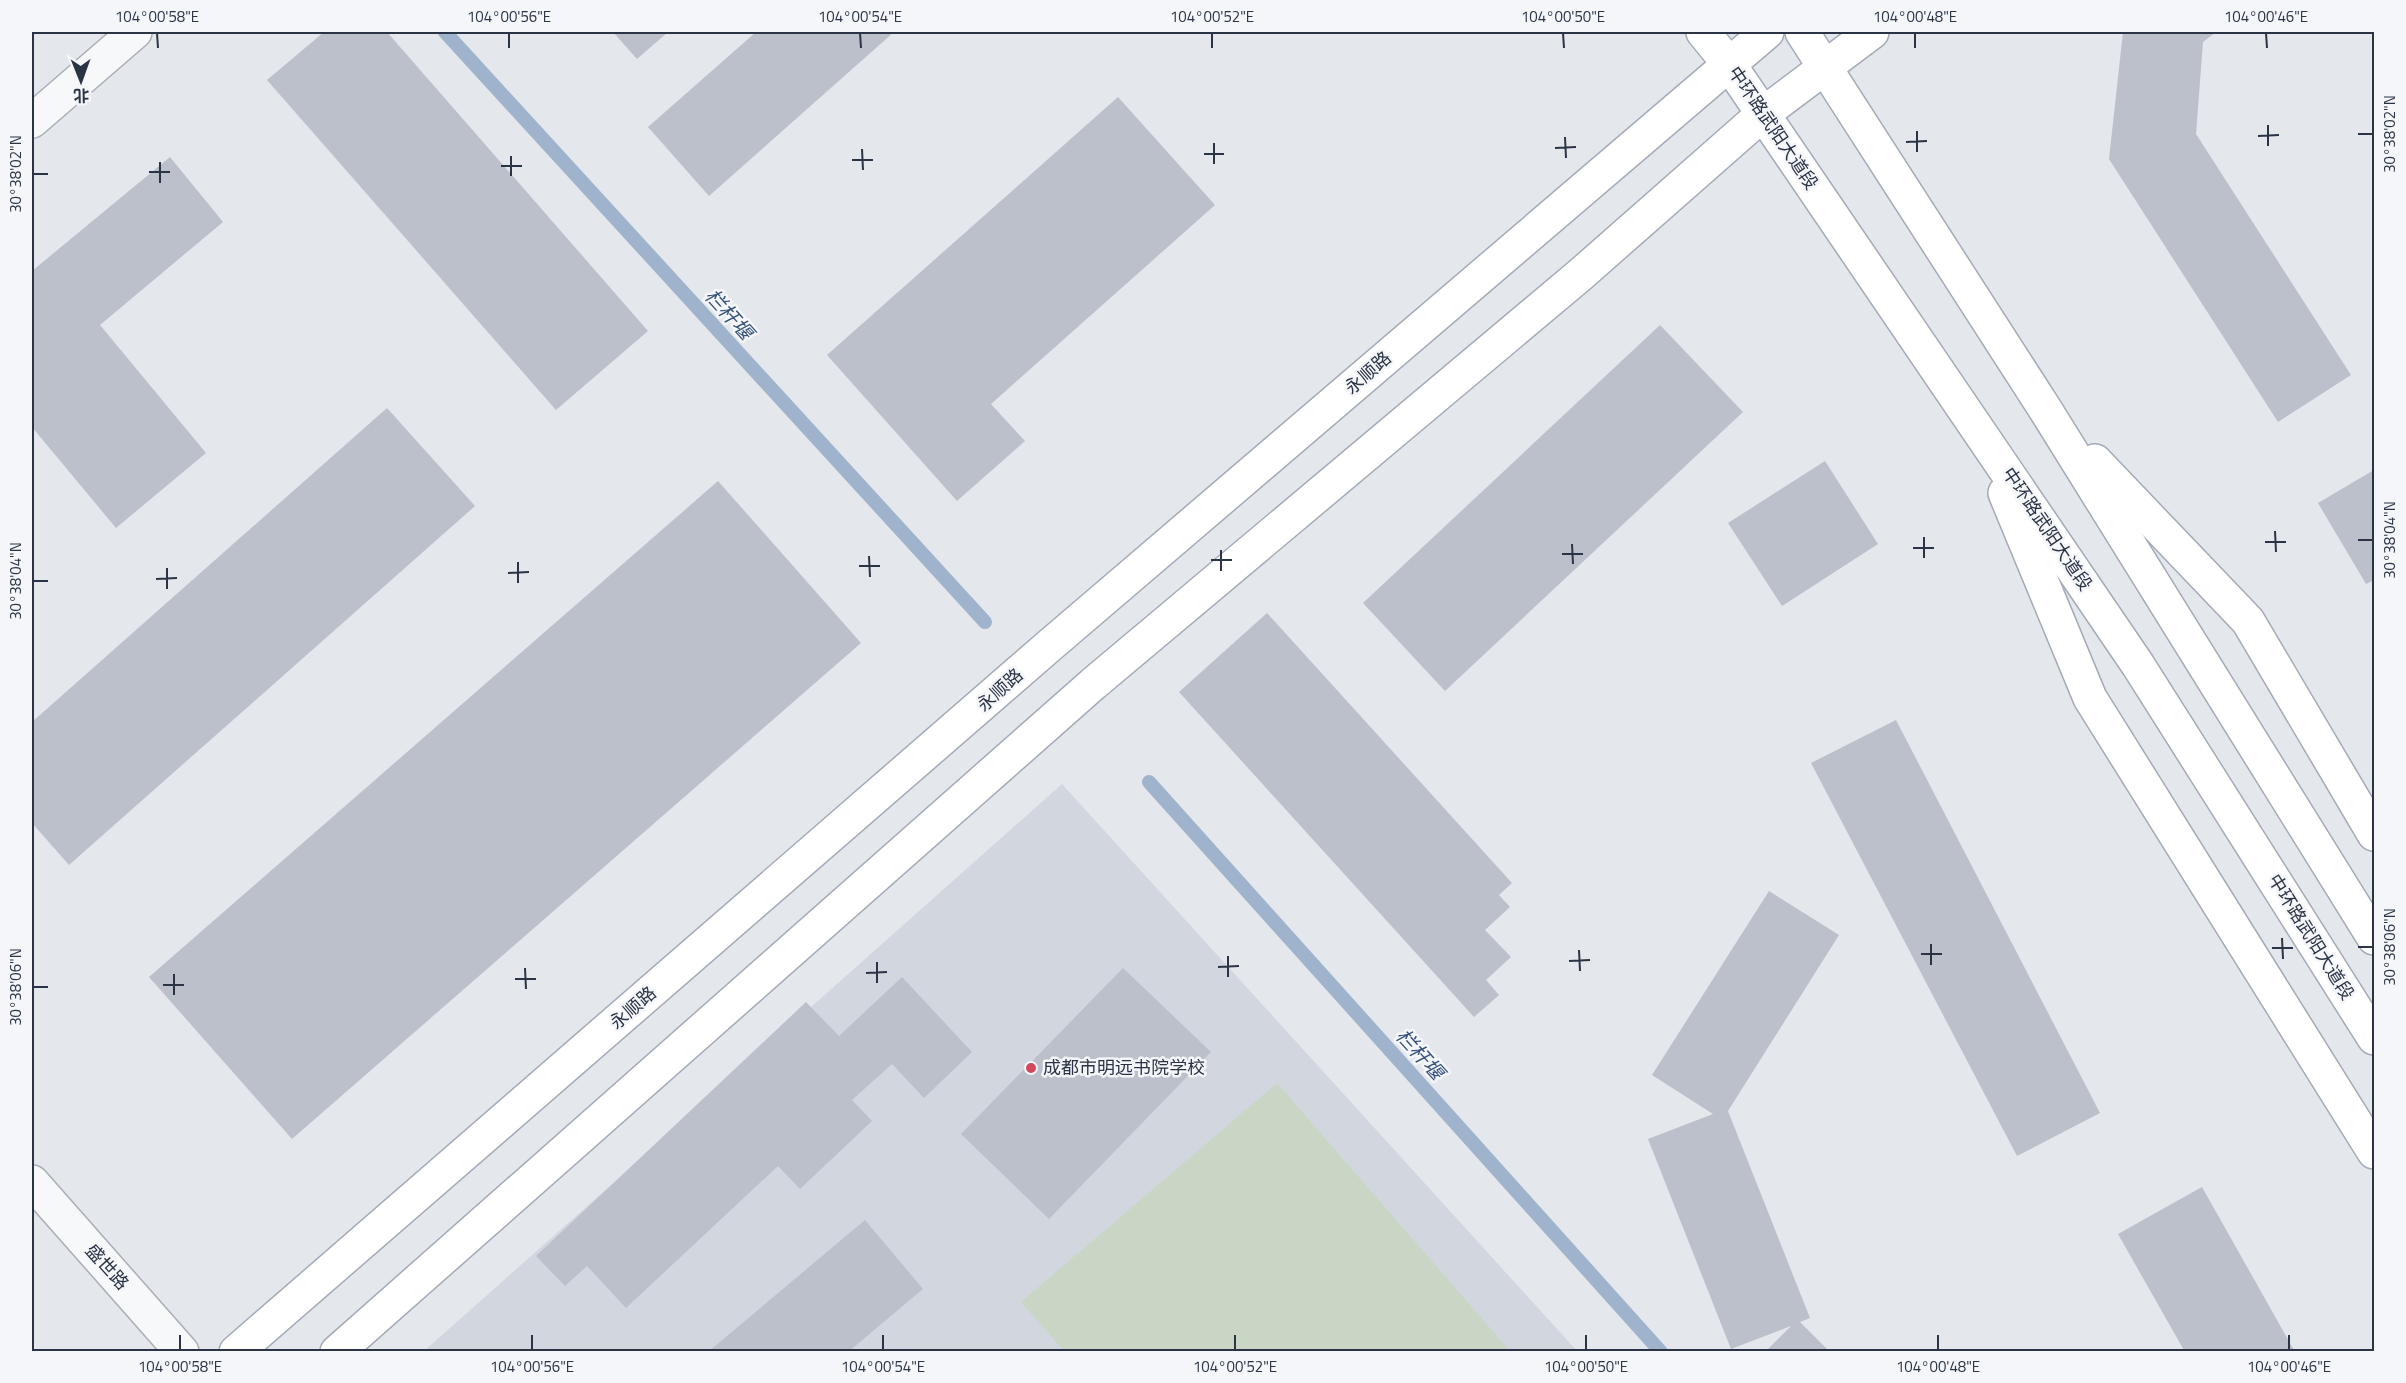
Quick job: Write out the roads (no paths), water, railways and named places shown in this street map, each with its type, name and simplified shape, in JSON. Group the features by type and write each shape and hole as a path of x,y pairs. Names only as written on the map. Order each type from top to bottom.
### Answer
{"main road":[{"name":"中环路武阳大道段","path":"1703,32 1729,64 2138,664 2374,1038"},
{"name":"永顺路","path":"236,1352 1049,646 1767,32"},
{"path":"1802,32 2200,654 2374,938"},
{"path":"336,1352 1093,684 1580,275 1763,114 1872,32"},
{"path":"2045,409 2247,621 2374,834"},
{"path":"1978,427 2090,698 2374,1152"}],"street":[{"path":"32,121 135,32"},
{"name":"盛世路","path":"32,1182 182,1352"}],"waterway":[{"name":"栏杆堰","path":"445,32 985,622"},
{"name":"栏杆堰","path":"1149,782 1661,1352"}],"place":[{"name":"成都市明远书院学校","path":"1031,1068"}]}
